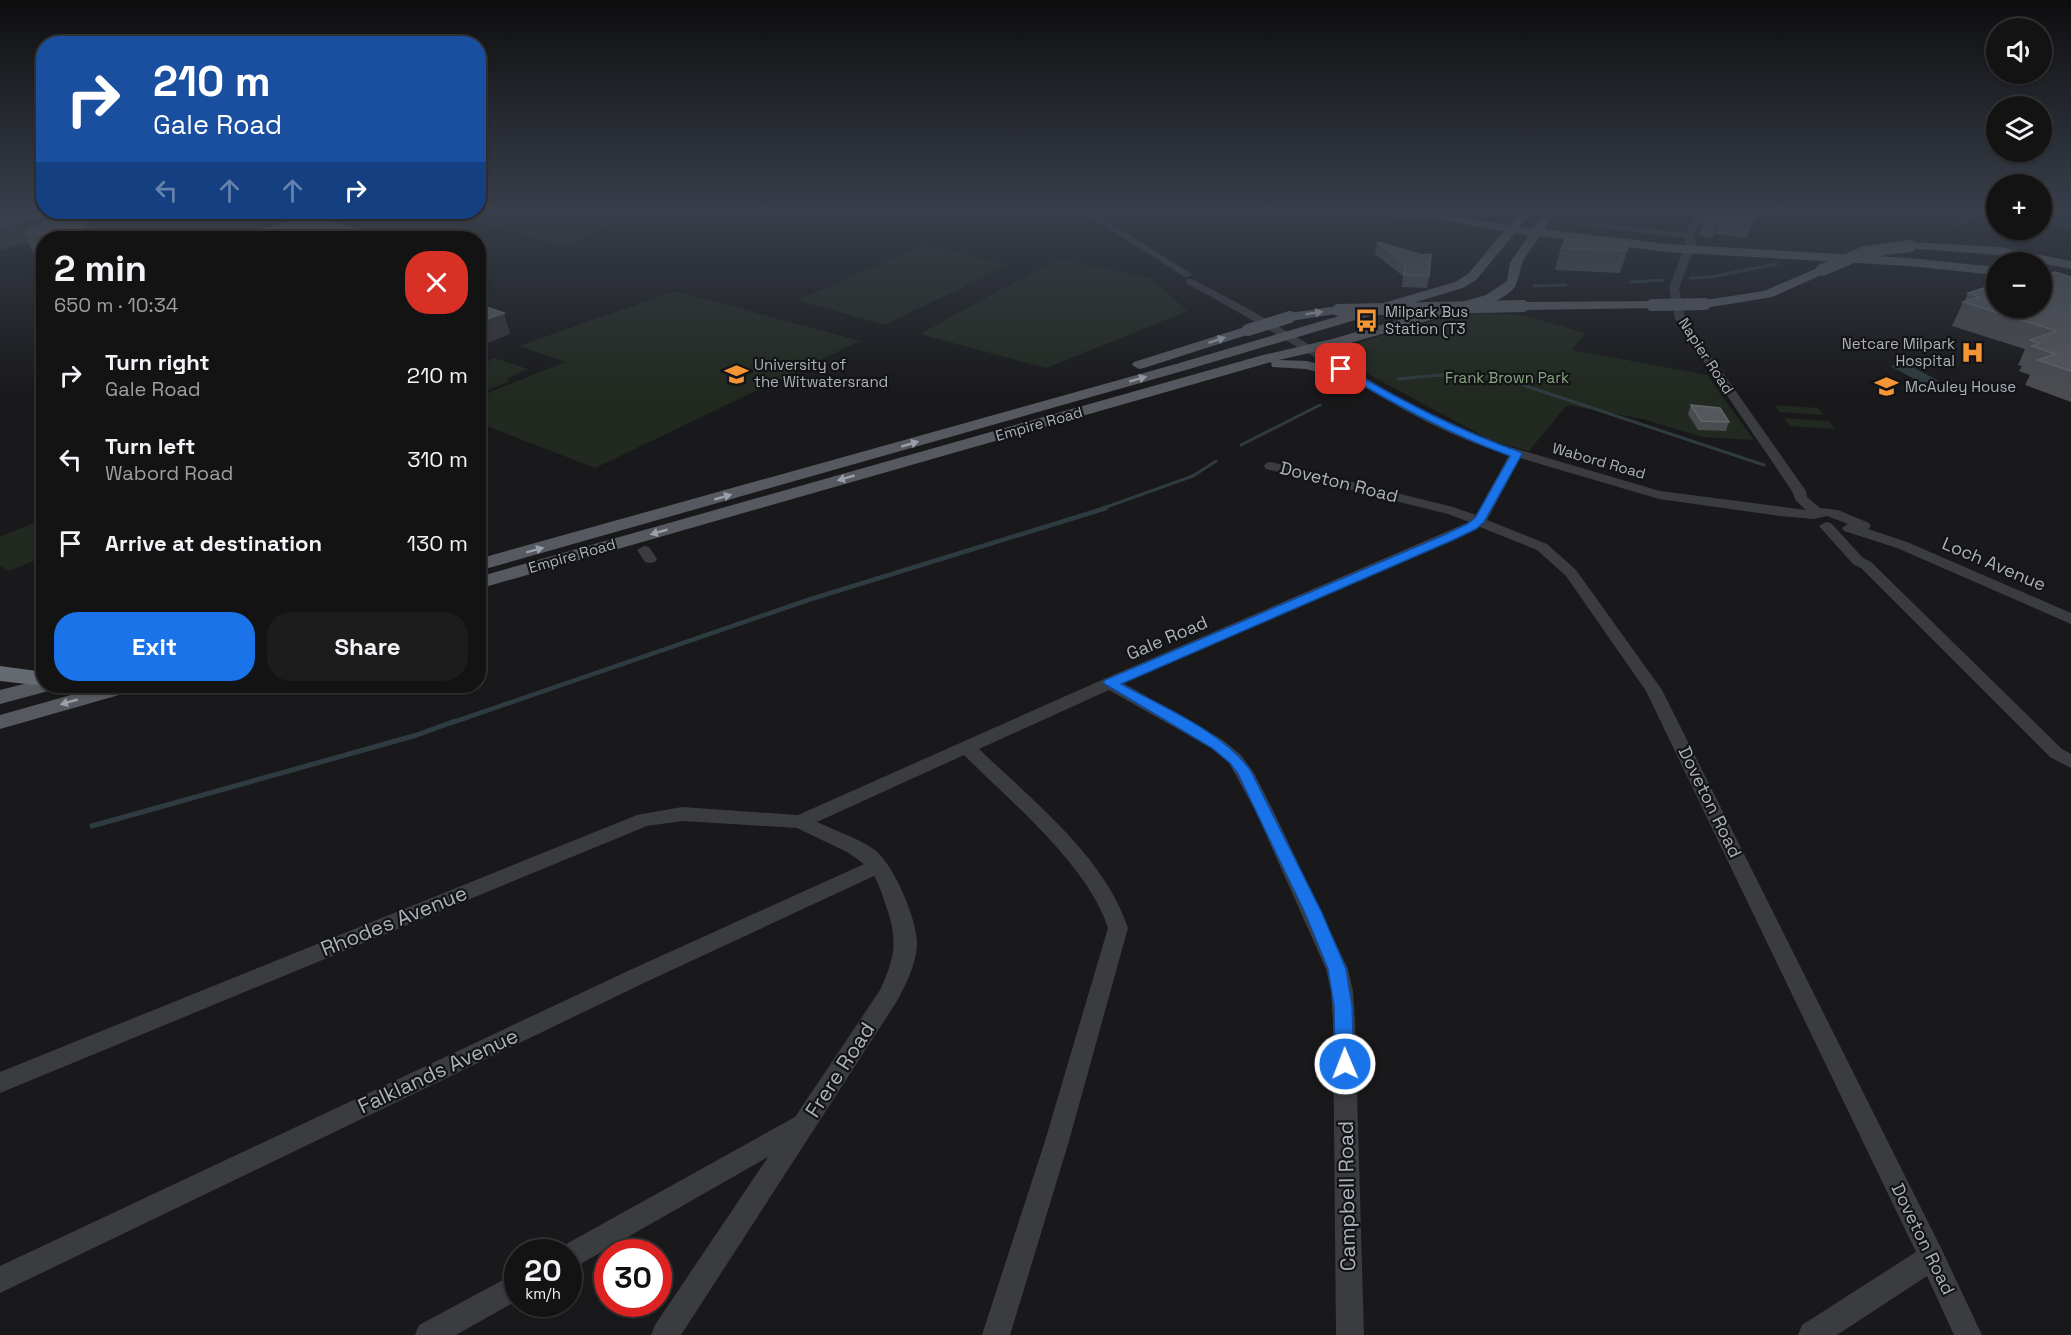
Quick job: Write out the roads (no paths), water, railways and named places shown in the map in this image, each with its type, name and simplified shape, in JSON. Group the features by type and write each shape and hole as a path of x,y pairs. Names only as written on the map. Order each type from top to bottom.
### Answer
{"highway":[{"path":"0,673 36,678"}],"main road":[{"name":"Empire Road","path":"486,563 1181,368 1463,284 1479,269"},
{"name":"Empire Road","path":"486,581 1214,374 1427,317 1500,294 1513,282 1515,269"},
{"path":"964,429 999,412 1290,317 1338,310 1705,304 1767,294 1824,269"},
{"path":"2052,273 2071,276"},
{"path":"1214,374 1275,364 1296,363 1355,378"},
{"path":"0,697 36,687"},
{"path":"0,722 101,693"}],"street":[{"path":"1176,269 1314,347"},
{"name":"Napier Road","path":"1681,269 1674,288 1680,319 1799,491 1801,498 1858,561 1866,565 2056,753 2071,762"},
{"path":"1189,278 1199,275 1290,334"},
{"name":"Wabord Road","path":"1314,347 1355,378 1404,406 1477,440 1516,454 1659,495 1780,512 1819,520"},
{"name":"Wabord Road","path":"1314,347 1412,403 1418,411"},
{"path":"1480,520 1516,454"},
{"name":"Doveton Road","path":"1271,466 1389,494 1480,520 1530,540 1554,556 1571,573 1654,690 1968,1335"},
{"name":"Napier Road","path":"1799,491 1838,514 1848,526 1852,543 1867,561 1866,565"},
{"path":"1819,520 1838,514"},
{"name":"Gale Road","path":"800,822 1110,683 1449,538 1472,527 1480,520"},
{"path":"1819,520 1848,526"},
{"name":"Loch Avenue","path":"1848,526 1902,545 2071,619"},
{"name":"Campbell Road","path":"1110,683 1217,744 1235,759 1264,810 1337,969 1344,1022 1350,1335"},
{"path":"967,747 1081,862 1113,908 1118,928 1057,1141 996,1335"},
{"name":"Rhodes Avenue","path":"0,1083 644,820 682,814 800,822"},
{"name":"Frere Road","path":"665,1335 889,995 901,969 906,945 904,927 886,879 878,866 854,847 800,822"},
{"name":"Falklands Avenue","path":"0,1280 638,976 878,866"},
{"path":"582,1249 805,1124"},
{"path":"1812,1335 1932,1257"},
{"path":"429,1335 504,1293"}],"waterway":[{"path":"1690,278 1711,277 1750,269"},
{"path":"1630,282 1663,280"},
{"path":"1534,286 1566,285"},
{"path":"1398,379 1440,375 1496,376 1764,465"},
{"path":"1241,445 1320,405"},
{"path":"1101,509 1193,476 1216,461"},
{"path":"451,723 808,600 1106,508"},
{"path":"92,826 417,735 455,721"}],"place":[{"name":"Milpark Bus Station (T3","path":"1367,321"},
{"name":"Netcare Milpark Hospital","path":"1973,353"},
{"name":"University of the Witwatersrand","path":"736,374"},
{"name":"McAuley House","path":"1887,387"}],"park label":[{"name":"Frank Brown Park","path":"1507,378"}]}
